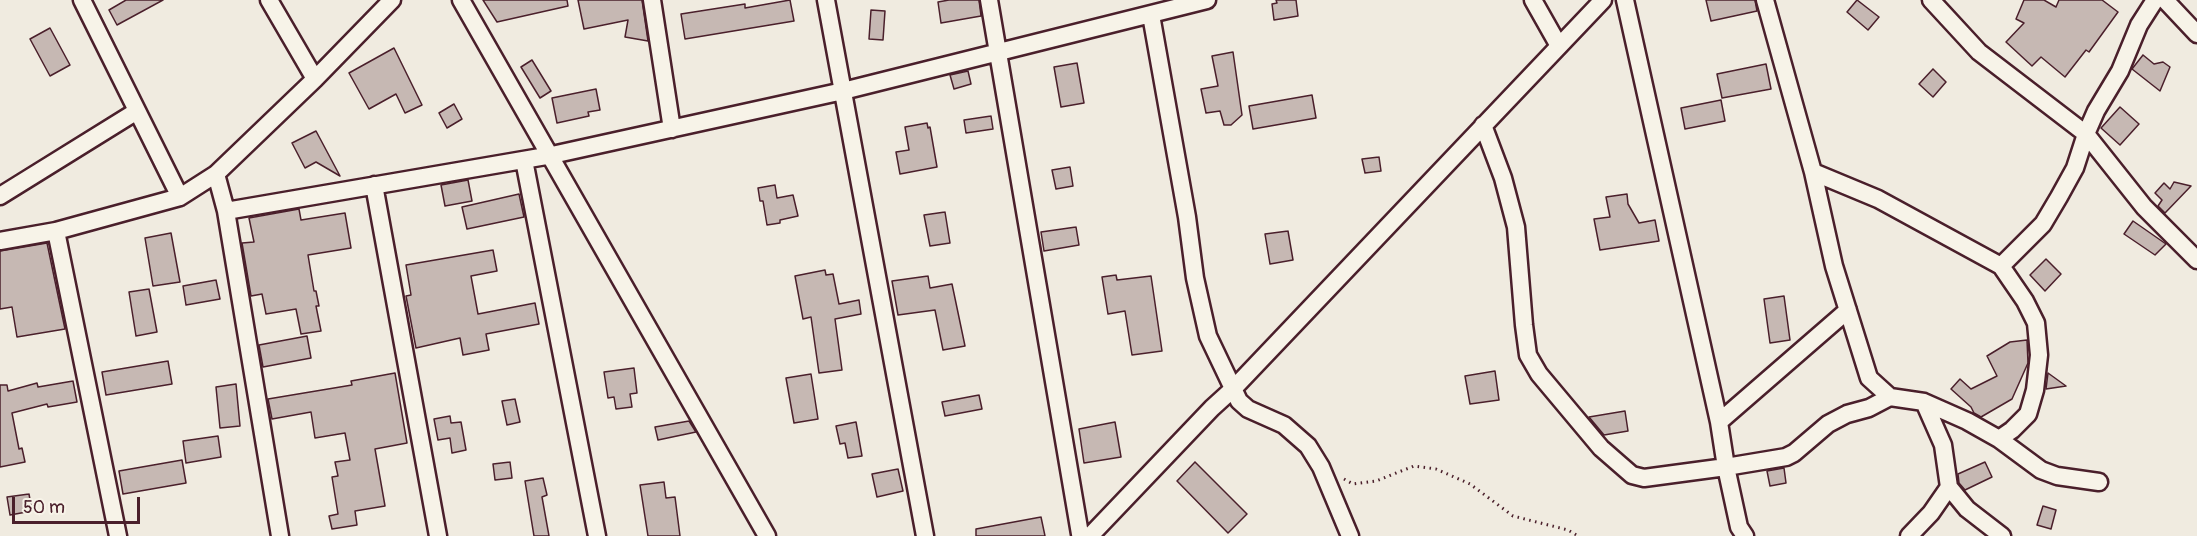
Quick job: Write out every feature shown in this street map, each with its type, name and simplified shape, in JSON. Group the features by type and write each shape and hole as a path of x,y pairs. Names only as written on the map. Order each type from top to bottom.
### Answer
{"street":[{"path":"82,0 180,197"},
{"path":"269,0 315,79"},
{"path":"0,241 56,231 180,197 216,174 315,79 392,0"},
{"path":"461,0 552,155 767,536"},
{"path":"652,0 672,129"},
{"path":"826,0 925,536"},
{"path":"989,0 1084,534"},
{"path":"226,211 552,155 843,91 1207,0"},
{"path":"1533,0 1559,46"},
{"path":"1084,534 1234,388 1603,0"},
{"path":"1625,0 1719,422 1726,467 1744,536"},
{"path":"1765,0 1813,172 1834,266 1869,378 1890,397 1924,402 1967,421 1999,439 2041,470 2057,476 2099,482"},
{"path":"1930,0 1979,52 2086,134 2144,207 2197,260"},
{"path":"2001,266 2043,224 2075,168 2096,111 2120,71 2139,25 2155,0"},
{"path":"2165,0 2197,34"},
{"path":"1151,15 1202,313 1208,336 1239,401 1248,409 1284,425 1308,446 1321,467 1350,536"},
{"path":"0,196 137,111"},
{"path":"1483,125 1503,178 1516,227 1528,355 1539,374 1601,448 1632,476 1644,478 1786,457 1828,424 1890,397"},
{"path":"524,160 597,536"},
{"path":"1813,172 1878,199 2001,266 2025,301 2036,323 2039,355 2035,390 2028,414 1999,439"},
{"path":"216,174 226,211 280,536"},
{"path":"374,186 438,536"},
{"path":"56,231 118,536"},
{"path":"1719,422 1848,310"},
{"path":"1924,402 1943,444 1949,487 1967,509 2002,536"},
{"path":"1910,536 1931,513 1949,487"}],"path":[{"path":"1321,467 1353,484 1376,481 1414,466 1436,469 1470,484 1513,516 1568,530 1578,536"}],"building":[{"path":"126,0 163,0 117,25 109,10"},
{"path":"483,0 567,0 568,6 497,22"},
{"path":"578,0 642,0 648,41 625,37 628,20 584,29"},
{"path":"790,0 794,21 685,39 681,14 745,4 745,8"},
{"path":"979,0 981,16 941,23 938,2"},
{"path":"1276,0 1296,0 1298,16 1274,20 1272,4 1277,3"},
{"path":"1706,0 1755,0 1757,11 1711,21"},
{"path":"1857,0 1879,17 1868,30 1847,12"},
{"path":"2024,0 2044,0 2056,7 2059,0 2102,0 2118,12 2089,52 2086,50 2065,77 2041,57 2032,66 2006,42 2024,23 2016,19"},
{"path":"871,10 885,11 883,40 869,39"},
{"path":"50,28 70,65 50,76 30,39"},
{"path":"394,48 422,105 405,113 396,94 369,109 349,73"},
{"path":"1233,52 1242,115 1231,125 1224,125 1220,111 1206,113 1201,89 1218,86 1212,56"},
{"path":"2143,55 2154,64 2163,62 2170,67 2160,91 2132,69"},
{"path":"532,60 551,91 540,98 521,67"},
{"path":"1077,63 1084,103 1061,107 1054,67"},
{"path":"1766,64 1771,89 1722,98 1717,74"},
{"path":"1933,69 1946,82 1933,97 1919,84"},
{"path":"968,71 971,84 954,89 950,75"},
{"path":"596,89 600,110 588,112 589,116 557,123 552,98"},
{"path":"1312,95 1316,118 1253,129 1249,106"},
{"path":"1721,100 1725,121 1685,129 1681,108"},
{"path":"454,104 462,119 447,128 439,113"},
{"path":"2120,107 2139,124 2120,145 2101,128"},
{"path":"991,116 993,129 966,133 964,120"},
{"path":"927,123 928,128 930,127 937,167 900,174 896,152 909,150 905,127"},
{"path":"316,131 340,176 316,162 305,168 292,143"},
{"path":"1379,157 1381,171 1365,173 1362,159"},
{"path":"1070,167 1073,186 1056,189 1052,170"},
{"path":"468,180 472,201 445,206 441,185"},
{"path":"2174,182 2191,186 2165,213 2158,206 2162,200 2155,193 2164,183 2170,189"},
{"path":"775,185 777,198 793,195 798,216 767,225 758,188"},
{"path":"519,194 524,217 467,229 462,207"},
{"path":"1627,194 1628,204 1639,223 1655,220 1659,241 1600,250 1594,219 1610,217 1606,197"},
{"path":"299,209 301,220 345,213 351,248 308,255 319,306 316,306 321,331 301,334 296,309 266,314 262,294 251,296 242,243 254,242 249,218"},
{"path":"945,212 950,243 930,246 924,215"},
{"path":"2133,221 2166,244 2155,255 2124,234"},
{"path":"1076,227 1079,245 1044,251 1041,232"},
{"path":"1288,231 1293,260 1270,264 1265,234"},
{"path":"171,233 180,282 153,286 145,238"},
{"path":"47,243 65,329 17,337 12,307 0,309 0,251"},
{"path":"493,250 497,271 471,276 478,314 535,303 539,324 486,334 489,350 463,355 460,338 416,348 406,296 411,295 406,265"},
{"path":"2046,259 2061,274 2045,291 2030,275"},
{"path":"825,270 826,275 833,274 839,304 859,300 861,314 835,319 842,370 819,373 811,317 803,319 795,276"},
{"path":"1116,275 1117,280 1151,276 1162,351 1132,355 1125,311 1108,314 1102,277"},
{"path":"928,276 930,288 952,284 965,346 943,350 935,310 898,315 892,281"},
{"path":"216,280 220,299 186,305 183,286"},
{"path":"149,289 157,332 136,336 129,292"},
{"path":"1784,296 1790,340 1770,343 1764,299"},
{"path":"307,336 311,358 263,367 259,345"},
{"path":"2027,340 2028,363 2012,399 1981,417 1974,413 1971,407 1951,389 1960,379 1971,389 1997,376 1987,356 2010,342"},
{"path":"168,361 172,384 106,395 102,372"},
{"path":"634,368 637,393 630,394 632,407 616,409 614,397 608,398 604,372"},
{"path":"1495,371 1499,400 1470,404 1465,376"},
{"path":"395,373 407,443 375,449 385,506 355,511 357,525 332,529 329,516 338,514 332,477 338,476 335,462 350,460 345,433 315,438 311,412 272,419 268,399 352,385 351,381"},
{"path":"2048,373 2066,386 2046,389"},
{"path":"811,374 818,419 794,423 786,378"},
{"path":"73,381 77,402 48,407 47,404 12,413 19,449 22,448 25,462 0,467 0,385 7,385 8,391 37,383 38,387"},
{"path":"236,384 240,426 220,428 216,387"},
{"path":"979,395 982,409 945,416 942,402"},
{"path":"515,399 520,422 507,425 502,401"},
{"path":"1625,411 1628,431 1604,435 1589,417"},
{"path":"450,416 451,423 461,422 466,450 452,453 450,438 438,440 434,419"},
{"path":"689,421 696,432 658,440 655,427"},
{"path":"856,422 862,456 848,458 845,443 840,444 836,426"},
{"path":"1115,422 1121,457 1084,463 1079,429"},
{"path":"218,436 221,457 186,463 183,441"},
{"path":"182,460 186,483 123,494 119,471"},
{"path":"510,462 512,478 495,480 493,464"},
{"path":"1195,462 1247,514 1228,533 1177,481"},
{"path":"1985,462 1992,477 1965,490 1959,483 1958,474"},
{"path":"1784,468 1786,483 1770,486 1767,471"},
{"path":"898,469 903,491 877,497 872,474"},
{"path":"543,478 547,495 542,497 549,536 534,536 525,481"},
{"path":"664,482 666,498 675,497 680,536 648,536 640,485"},
{"path":"29,494 32,511 10,515 7,497"},
{"path":"2043,506 2056,510 2051,529 2037,525"},
{"path":"1041,517 1045,536 976,536 976,529"}]}
